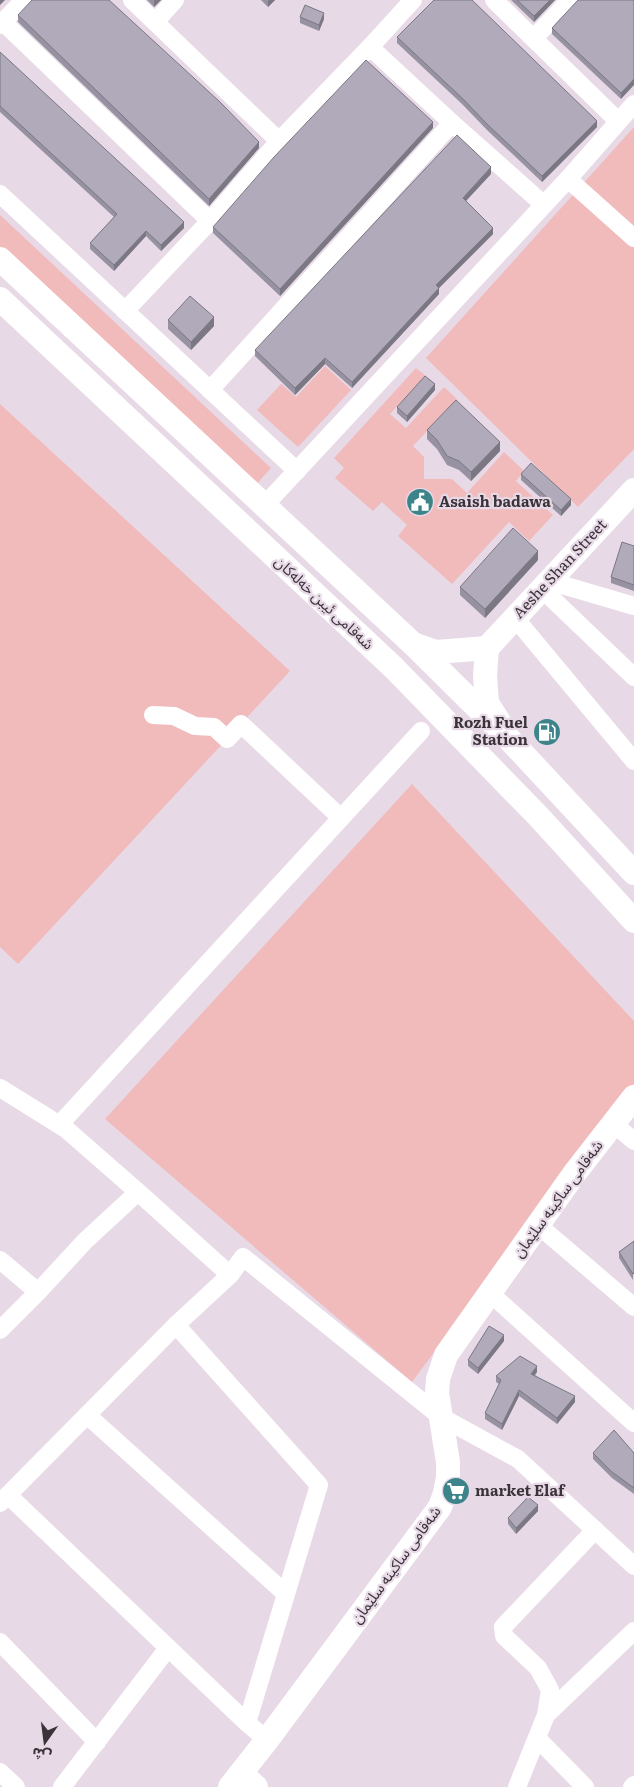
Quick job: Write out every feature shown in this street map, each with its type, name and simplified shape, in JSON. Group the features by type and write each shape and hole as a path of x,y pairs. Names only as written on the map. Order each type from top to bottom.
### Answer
{"main road":[{"name":"شەقامی ئیبن خەلەکان","path":"0,260 374,610 413,644 509,739 634,873"},
{"name":"شەقامی ئیبن خەلەکان","path":"0,299 433,707 539,816 634,921"},
{"name":"Aeshe Shan Street","path":"487,648 634,491"},
{"path":"354,631 374,610"},
{"path":"413,644 436,652 487,648 485,676 487,703 509,739"},
{"path":"539,816 565,798"},
{"name":"شەقامی ساکینە سلێمان","path":"242,1782 267,1740 440,1507 448,1478 448,1462 442,1417 438,1409 437,1393 441,1367 446,1355 538,1225 634,1097"}],"street":[{"path":"24,0 2,24 210,221"},
{"path":"132,0 279,141"},
{"path":"155,22 175,0"},
{"path":"125,311 210,221 279,141 413,0"},
{"path":"494,0 618,121"},
{"path":"534,38 570,0"},
{"path":"370,47 452,124 543,204"},
{"path":"264,506 568,179 634,104"},
{"path":"210,390 452,124"},
{"path":"568,179 634,238"},
{"path":"0,194 297,471"},
{"path":"546,585 634,606"},
{"path":"546,585 634,677"},
{"path":"515,618 634,761"},
{"path":"153,715 174,716 195,726 214,727 227,739 241,724 341,818"},
{"path":"60,1124 421,731"},
{"path":"0,1088 60,1124 230,1275"},
{"path":"614,1124 634,1141"},
{"path":"0,1330 84,1242 138,1192"},
{"path":"538,1225 634,1308"},
{"path":"267,1740 4,1499 176,1325 230,1275 243,1257 442,1417 518,1459 634,1566"},
{"path":"0,1260 38,1292"},
{"path":"490,1294 634,1423"},
{"path":"176,1325 318,1486 247,1723"},
{"path":"87,1416 286,1594"},
{"path":"517,1787 546,1716 550,1690 538,1668 504,1636 503,1627 595,1530"},
{"path":"546,1716 634,1631"},
{"path":"0,1642 96,1742"},
{"path":"62,1787 168,1648"},
{"path":"537,1738 585,1787"},
{"path":"0,1772 16,1787"}],"shaded area":[{"path":"634,127 634,449 578,507 426,358"},
{"path":"0,215 271,468 254,487 0,250"},
{"path":"325,366 351,390 298,447 257,410 281,384 296,397"},
{"path":"416,368 426,376 390,414 406,428 444,387 457,399 413,446 424,457 424,479 452,479 467,493 504,452 524,471 516,481 553,515 529,541 509,522 452,584 398,536 407,525 382,502 373,511 335,478 344,468 334,458"},
{"path":"0,404 290,671 18,964 0,947"},
{"path":"412,784 634,1021 634,1083 412,1382 105,1119"}],"building":[{"path":"32,0 109,0 220,102 259,142 209,199 18,15"},
{"path":"434,0 472,0 597,121 542,176 397,37"},
{"path":"517,0 550,0 534,16"},
{"path":"578,0 634,0 634,79 621,93 552,28"},
{"path":"305,5 324,13 319,25 300,17"},
{"path":"0,52 184,222 161,245 146,231 114,265 90,243 117,214 0,106"},
{"path":"366,60 433,122 280,289 213,227 274,157"},
{"path":"457,135 491,167 463,198 493,228 436,285 439,288 352,382 325,358 295,388 255,350"},
{"path":"190,296 214,317 191,342 168,320"},
{"path":"425,376 435,384 407,416 397,407"},
{"path":"456,400 500,442 471,472 459,461 447,456 437,440 427,430"},
{"path":"531,463 571,499 561,510 521,474"},
{"path":"513,528 538,551 485,609 460,587"},
{"path":"622,542 634,546 634,585 611,577"},
{"path":"634,1241 634,1273 633,1274 619,1252"},
{"path":"489,1326 504,1335 478,1368 468,1360"},
{"path":"520,1356 537,1366 531,1374 575,1396 557,1418 519,1390 502,1424 485,1413 501,1380 496,1376"},
{"path":"614,1430 634,1453 634,1488 612,1472 593,1453"},
{"path":"528,1497 538,1505 516,1528 508,1518"}],"place":[{"name":"Asaish badawa","path":"420,502"},
{"name":"Rozh Fuel Station","path":"547,732"},
{"name":"market Elaf","path":"456,1491"}]}
